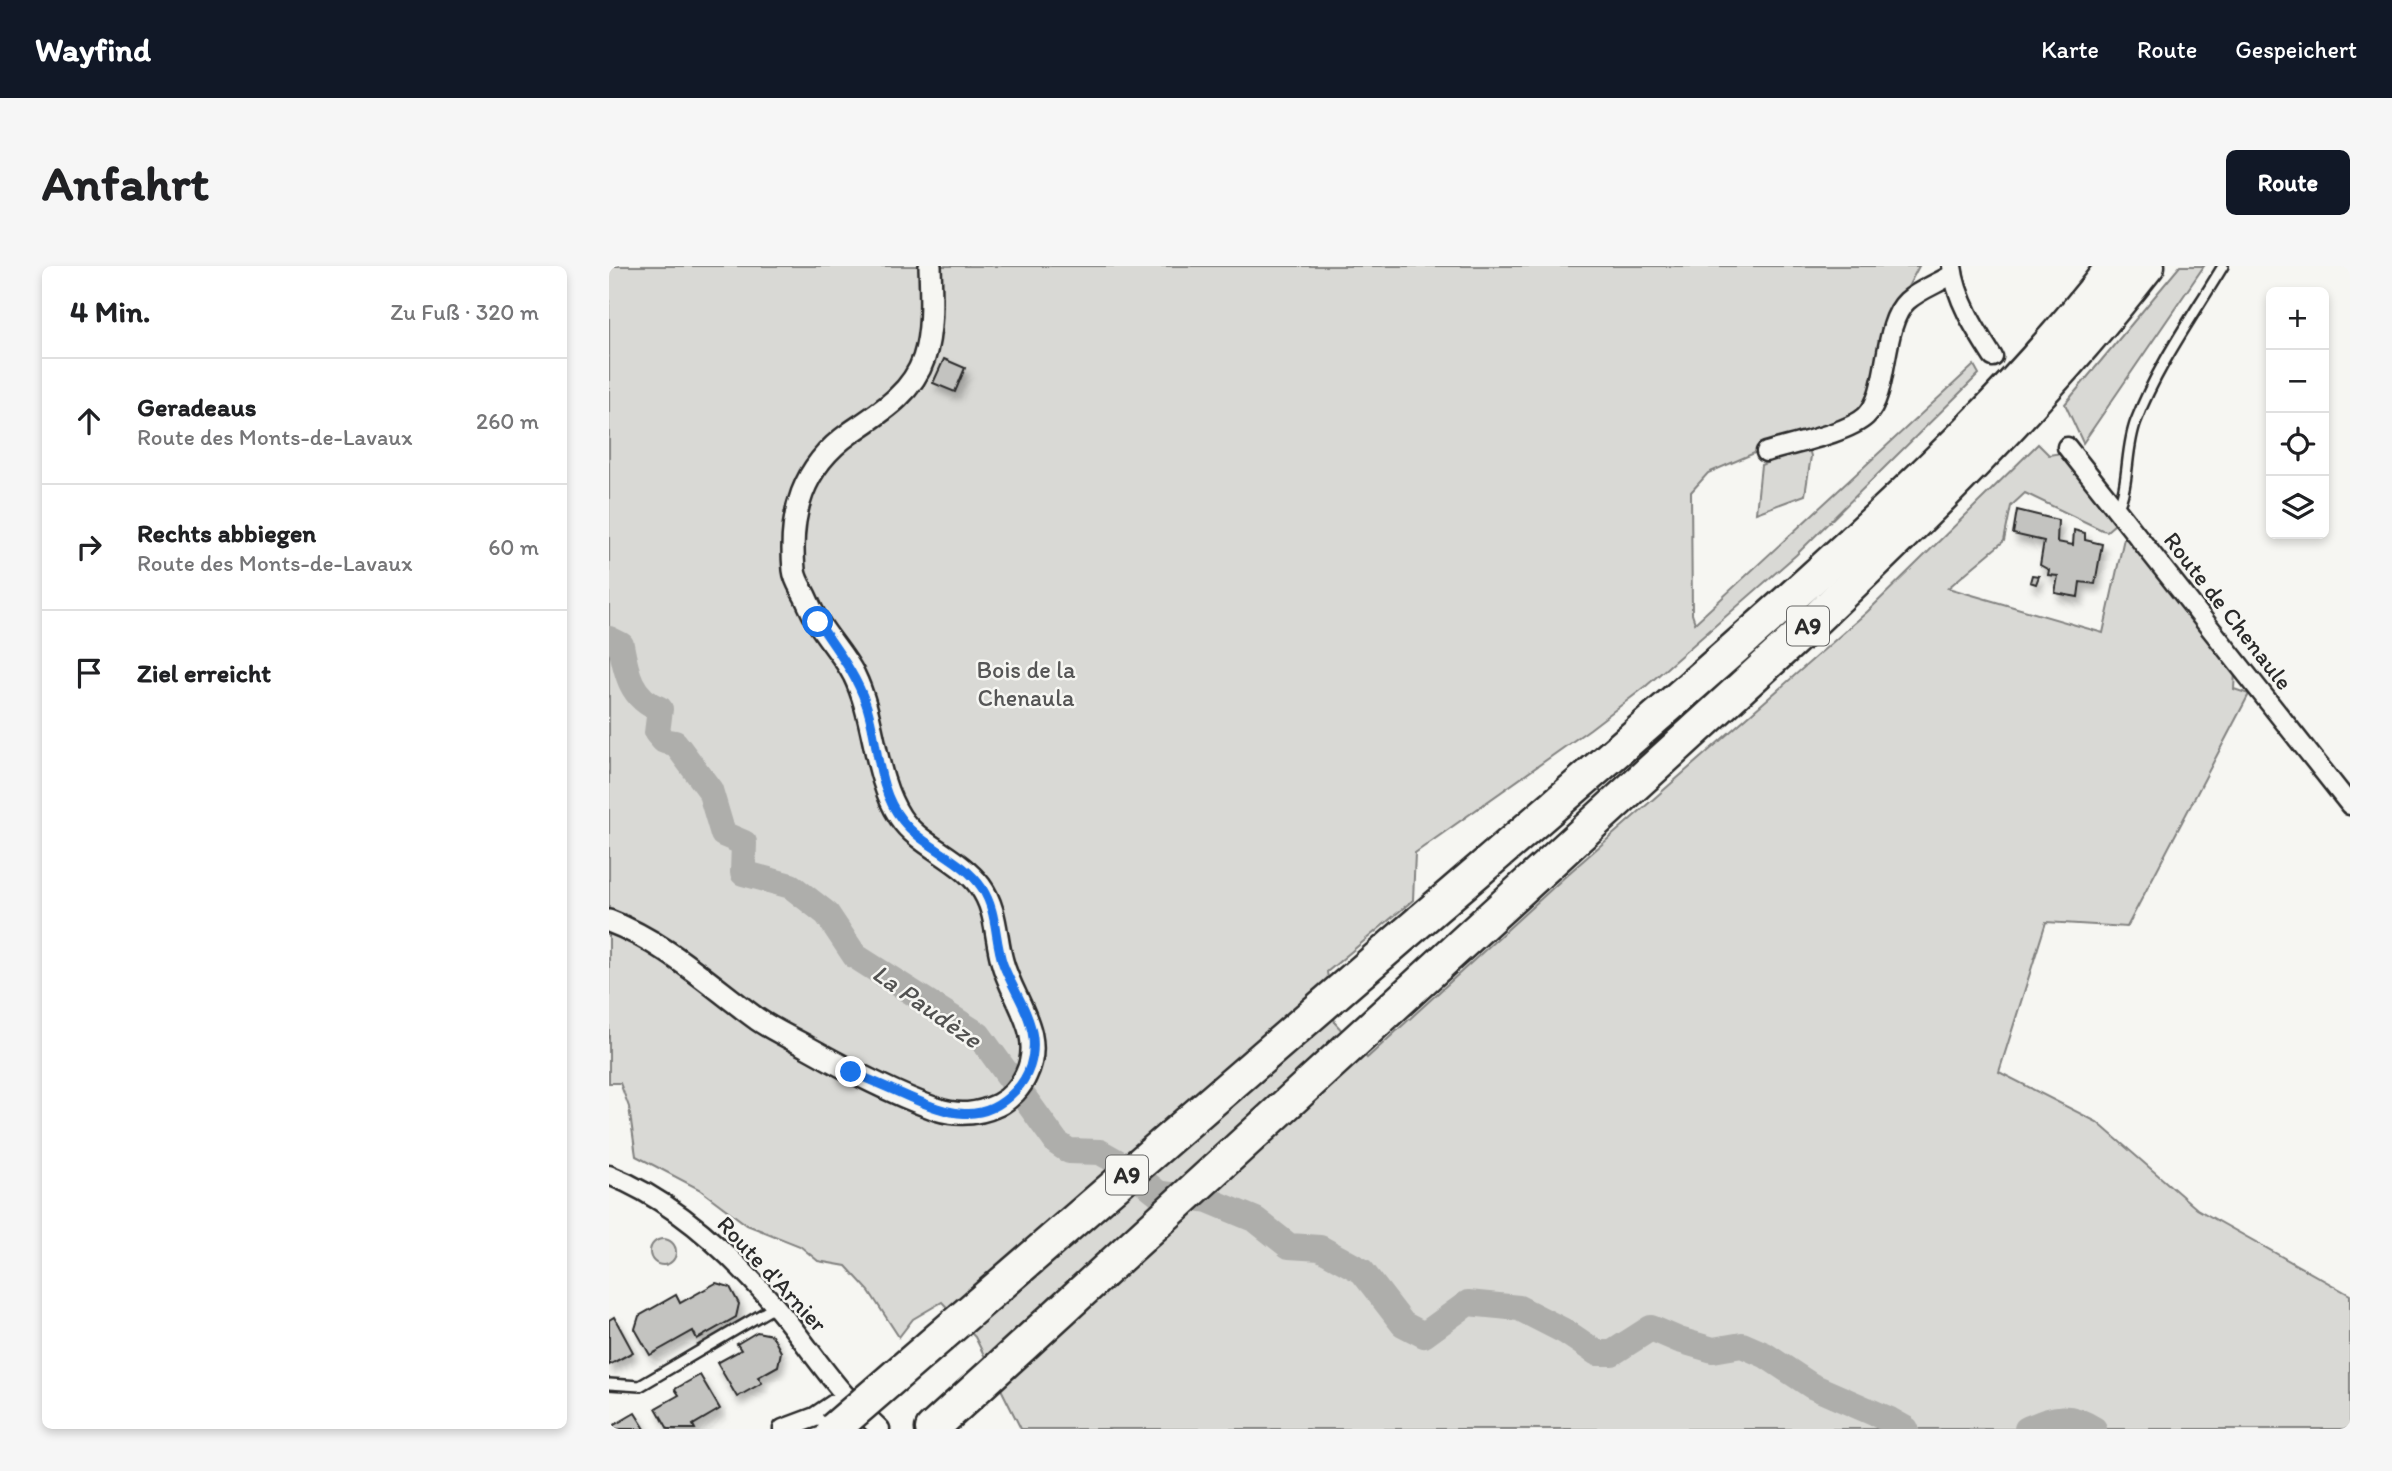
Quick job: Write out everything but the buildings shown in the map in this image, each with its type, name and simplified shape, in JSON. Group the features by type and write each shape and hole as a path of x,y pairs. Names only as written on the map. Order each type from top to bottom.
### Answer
{"highway":[{"name":"A9","path":"834,1429 1710,669 1896,502 1988,410 2113,266"},
{"name":"A9","path":"932,1429 1801,633 1923,517 2056,376 2148,266"}],"street":[{"path":"609,921 621,925 673,956 761,1021 851,1072 937,1109 959,1114 981,1113 1005,1102 1022,1084 1032,1063 1033,1038 1002,961 996,920 982,888 957,862 923,840 901,820 885,790 866,704 853,672 818,622 795,576 792,530 802,489 825,454 903,394 923,361 929,331 930,266"},
{"path":"1766,452 1851,426 1868,415 1876,398 1896,318 1906,302 1953,270 1969,317 1993,356"},
{"name":"Route de Chenaule","path":"2067,447 2348,799"},
{"name":"Route d'Arnier","path":"609,1175 688,1221 728,1255 776,1306 846,1396 880,1429"},
{"path":"783,1429 815,1417 846,1396"}],"lane":[{"path":"2117,510 2136,422 2167,359 2223,266"},
{"path":"609,1384 640,1386 776,1306"}],"green space":[{"name":"Bois de la Chenaula","path":"609,266 1919,266 1892,317 1862,415 1766,448 1708,473 1691,492 1692,614 1695,623 1974,365 1979,374 1796,555 1645,687 1415,853 1413,900 1327,972 1335,1023 1367,1058 1569,873 1867,612 2038,444 2049,455 2061,453 2115,524 2107,531 2102,530 2025,493 2011,506 2004,541 1948,588 2103,633 2124,538 2130,541 2235,672 2234,689 2249,694 2127,927 2046,922 1999,1072 2097,1122 2197,1209 2350,1295 2350,1429 1021,1429 975,1337 942,1302 913,1319 899,1337 869,1291 846,1266 818,1261 800,1246 747,1225 699,1189 636,1156 629,1107 620,1083 609,1083"},
{"path":"2180,266 2204,266 2083,443 2065,404"},
{"path":"1809,449 1811,456 1805,495 1756,513 1761,465 1793,452"},
{"path":"663,1239 672,1243 676,1252 672,1261 663,1265 654,1261 650,1252 654,1243"}],"waterway":[{"name":"La Paudèze","path":"609,639 621,645 625,665 636,691 642,699 660,709 657,733 664,741 675,743 710,790 723,834 744,843 743,873 791,886 827,914 855,956 979,1035 1057,1143 1069,1151 1100,1152 1123,1165 1158,1193 1208,1200 1256,1220 1289,1246 1320,1248 1362,1271 1403,1324 1424,1335 1468,1303 1519,1308 1566,1332 1597,1353 1612,1353 1651,1328 1713,1350 1742,1345 1765,1355 1812,1386 1906,1429"},
{"name":"La Paudèze","path":"2027,1429 2061,1418 2076,1420 2094,1429"}],"route":[{"path":"818,622 853,672 875,737 885,790 901,820 923,840 957,862 982,888 996,920 1002,961 1033,1038 1032,1063 1022,1084 1005,1102 981,1113 959,1114 937,1109 851,1072"}]}
